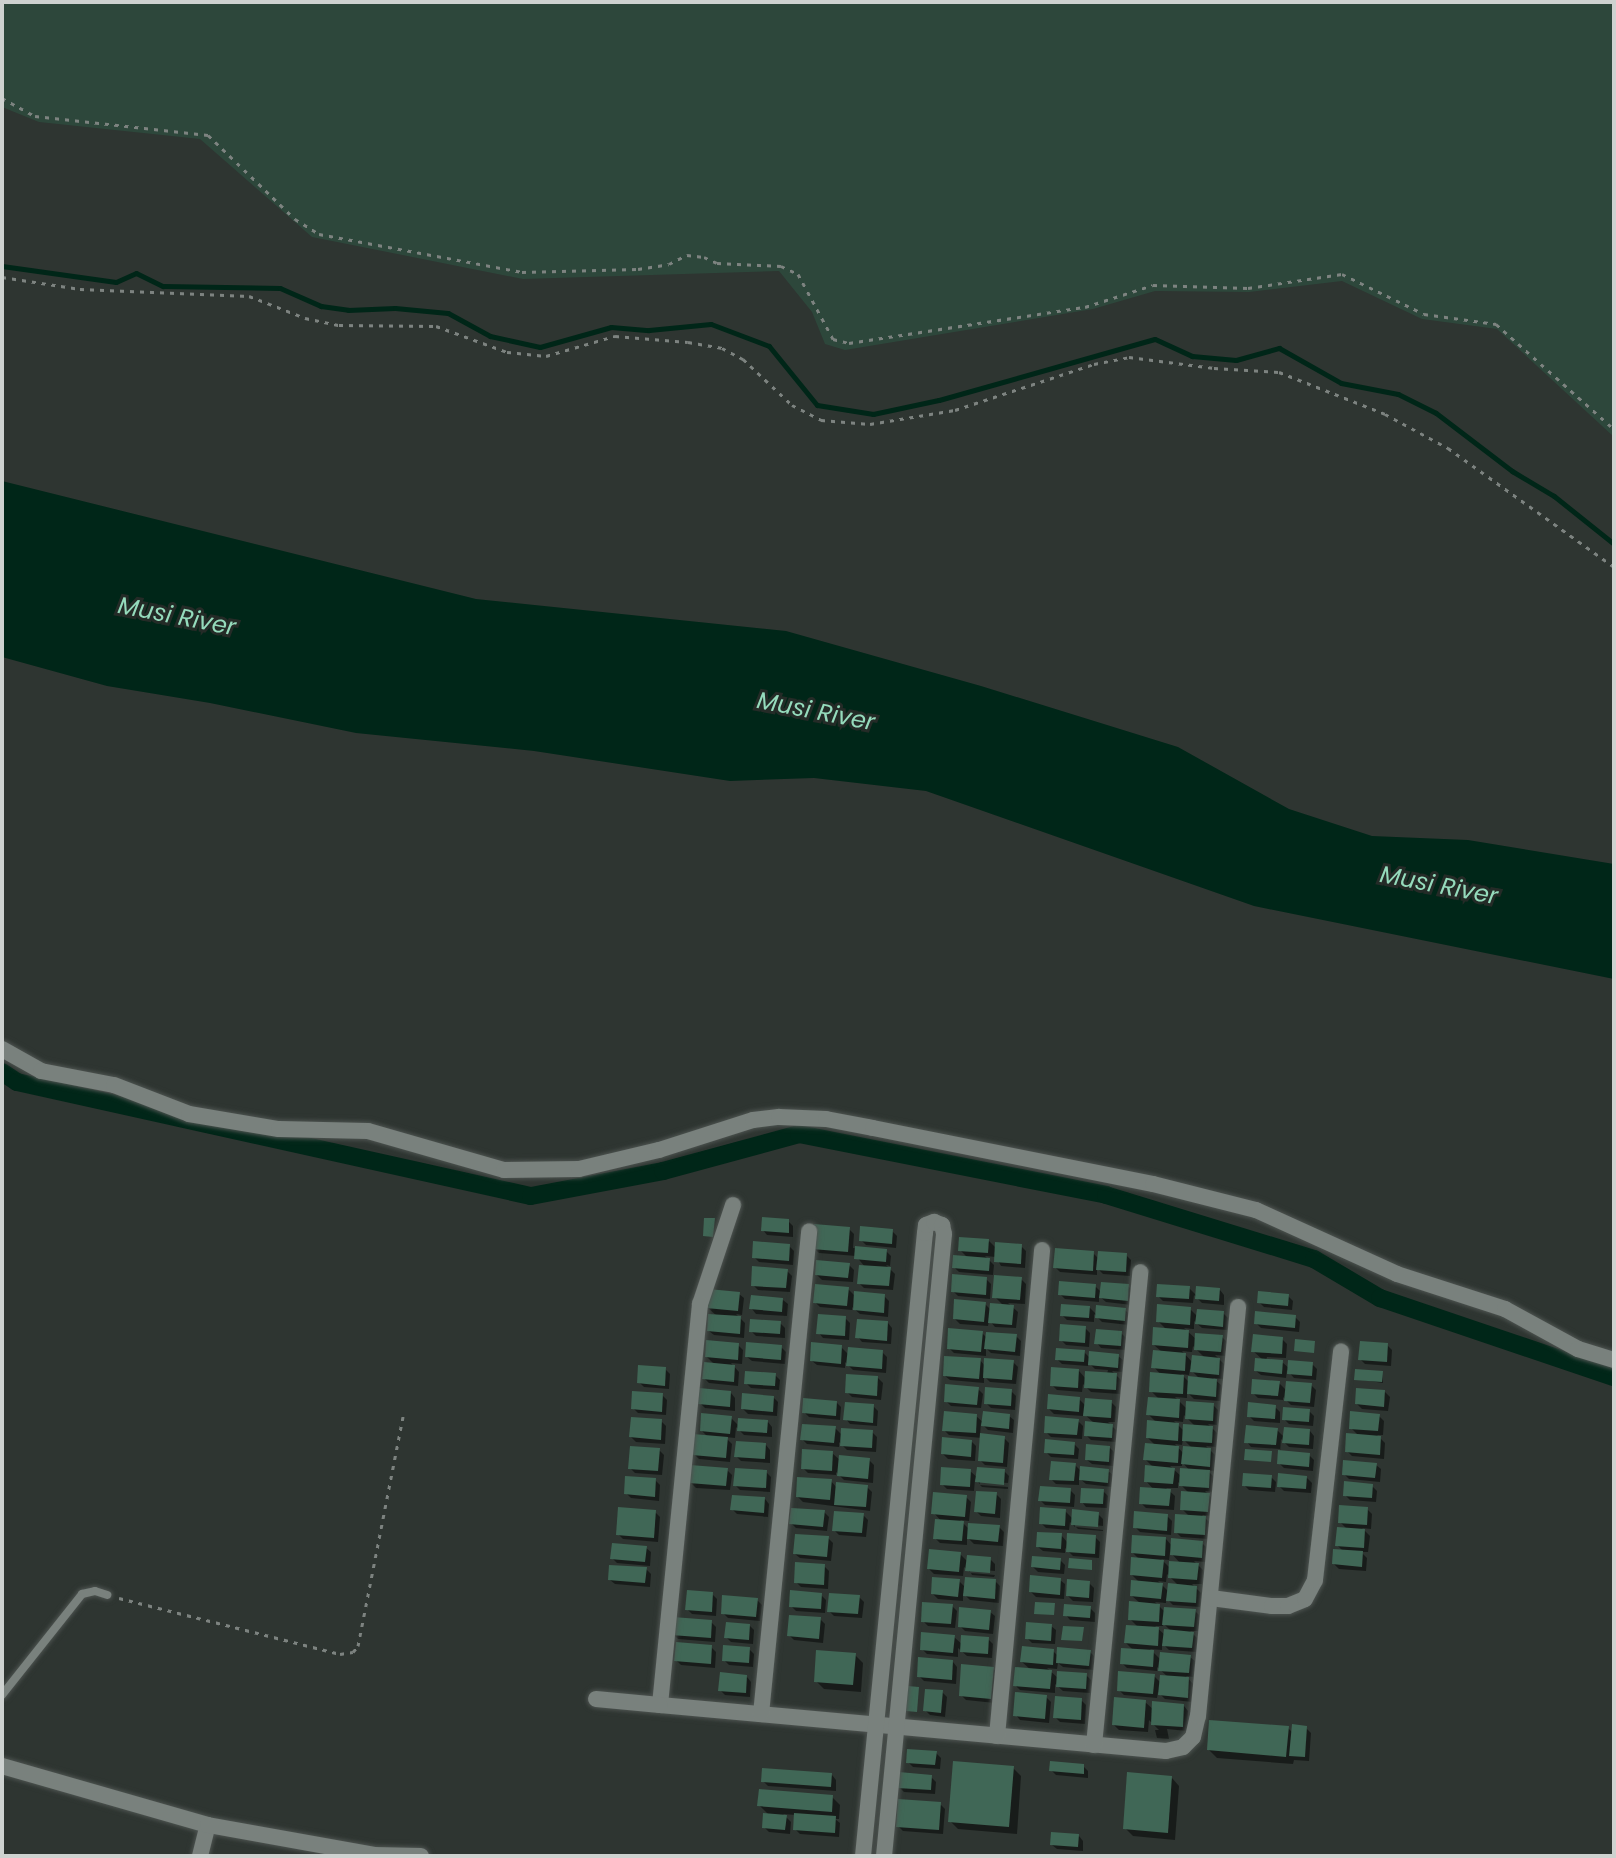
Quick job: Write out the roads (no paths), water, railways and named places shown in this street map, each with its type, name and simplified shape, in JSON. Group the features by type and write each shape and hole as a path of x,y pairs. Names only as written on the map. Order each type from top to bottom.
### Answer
{"street":[{"path":"2,1049 41,1071 114,1085 189,1114 279,1129 368,1131 504,1170 579,1169 659,1150 753,1120 803,1117 849,1124 1153,1184 1256,1210 1397,1274 1505,1309 1578,1349 1614,1360"},
{"path":"660,1705 700,1304 733,1205"},
{"path":"863,1856 925,1233 926,1225 934,1222 942,1225 944,1234 884,1856"},
{"path":"761,1714 809,1231"},
{"path":"997,1736 1042,1250"},
{"path":"1094,1745 1140,1272"},
{"path":"596,1699 1166,1751 1183,1747 1193,1737 1198,1716 1238,1307"},
{"path":"1211,1598 1280,1606 1305,1599 1315,1580 1341,1351"},
{"path":"2,1766 208,1825 374,1855 421,1856"},
{"path":"200,1856 208,1825"}],"lane":[{"path":"2,1695 82,1594 95,1591 107,1595"}],"water":[{"name":"Musi River","path":"2,481 476,599 786,631 981,686 1178,747 1289,809 1372,836 1468,840 1614,864 1614,979 1254,906 926,791 814,778 730,781 534,751 356,733 107,686 2,657"}],"waterway":[{"path":"2,266 116,282 136,273 163,286 280,288 321,306 348,310 395,308 448,313 490,336 540,347 611,327 649,330 711,324 769,346 817,405 873,414 939,400 1155,339 1192,356 1236,360 1279,348 1341,383 1398,394 1436,413 1512,471 1554,496 1614,544"},
{"path":"2,1072 17,1082 531,1196 663,1171 799,1134 1106,1195 1314,1259 1380,1298 1614,1377"}]}
